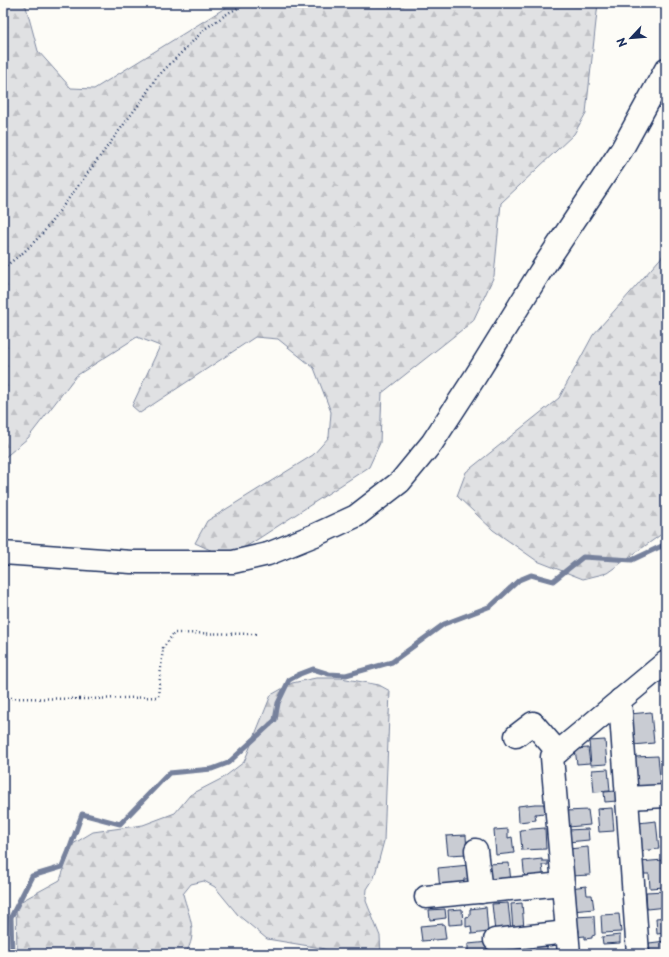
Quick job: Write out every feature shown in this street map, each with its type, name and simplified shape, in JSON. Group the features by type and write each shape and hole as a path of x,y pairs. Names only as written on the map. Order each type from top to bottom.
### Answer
{"street":[{"path":"3,553 131,562 233,562 268,554 356,516 400,482 432,443 540,272 622,149 666,69"},
{"path":"569,954 552,757 666,662"},
{"path":"620,700 638,954"},
{"path":"516,736 533,723 558,752"},
{"path":"628,798 666,796"},
{"path":"476,850 481,892"},
{"path":"426,897 563,884"},
{"path":"495,940 567,932"}],"path":[{"path":"3,268 24,252 43,233 142,100 156,78 206,28 230,12 248,3"},
{"path":"3,698 89,700 158,697 163,648 174,633 256,634"}],"green space":[{"path":"3,3 25,3 38,51 71,88 94,89 225,8 243,3 598,3 586,113 574,134 501,203 494,276 473,321 382,393 380,443 369,467 241,550 217,553 195,543 207,521 313,455 329,437 331,412 314,368 278,339 255,337 140,413 132,406 160,346 137,337 76,376 28,438 3,459"},
{"path":"666,252 666,531 607,573 583,579 537,561 493,530 457,496 466,472 559,398 593,335"},
{"path":"316,678 341,678 379,685 390,691 384,841 374,878 367,889 366,901 380,936 381,954 336,954 321,948 267,939 238,915 215,887 204,881 191,884 183,894 192,925 191,939 185,954 17,954 16,904 60,880 73,844 93,832 143,825 175,813 190,795 223,778 244,762 271,695 292,683"}],"building":[{"path":"651,712 654,743 633,745 630,714"},
{"path":"605,740 607,764 591,765 589,741"},
{"path":"588,748 590,763 577,764 575,749"},
{"path":"658,756 661,788 637,790 635,757"},
{"path":"608,769 610,791 594,792 592,770"},
{"path":"616,791 617,801 605,802 604,792"},
{"path":"544,804 545,813 535,814 536,820 519,822 518,806"},
{"path":"612,808 614,831 599,832 597,809"},
{"path":"588,810 590,825 568,827 566,811"},
{"path":"656,821 659,849 640,851 638,823"},
{"path":"545,828 546,849 522,850 520,830"},
{"path":"508,829 508,838 512,837 514,853 496,855 494,830"},
{"path":"588,829 589,840 568,842 567,830"},
{"path":"466,835 467,854 448,855 446,836"},
{"path":"588,847 590,875 571,876 569,849"},
{"path":"542,859 542,861 548,861 548,865 542,865 544,880 525,881 523,861"},
{"path":"663,860 665,887 650,888 649,874 641,874 640,862"},
{"path":"509,863 511,882 488,884 487,864"},
{"path":"469,865 470,879 464,879 464,888 440,890 438,868"},
{"path":"586,886 587,895 592,895 594,909 572,911 570,888"},
{"path":"665,891 666,907 647,909 646,892"},
{"path":"508,903 511,930 495,932 492,904"},
{"path":"522,903 524,929 513,930 511,904"},
{"path":"486,907 488,932 472,934 471,926 466,927 466,917 470,916 470,909"},
{"path":"445,909 446,918 430,920 429,910"},
{"path":"462,909 463,924 449,925 448,910"},
{"path":"619,914 621,932 602,933 601,915"},
{"path":"594,916 595,935 592,936 592,938 585,939 585,936 575,937 574,917"},
{"path":"666,917 666,933 657,934 656,918"},
{"path":"444,924 446,939 422,941 420,926"},
{"path":"620,935 620,943 603,944 602,937"},
{"path":"666,941 666,954 650,954 649,943"},
{"path":"489,942 490,954 468,954 468,944"},
{"path":"547,946 547,954 525,954 524,948"}],"waterway":[{"path":"12,954 11,917 32,876 62,867 82,814 120,824 169,773 212,769 228,763 275,720 278,703 289,680 313,669 329,674 346,675 392,662 444,624 491,606 519,580 531,575 553,581 583,557 632,560 666,544"}]}
